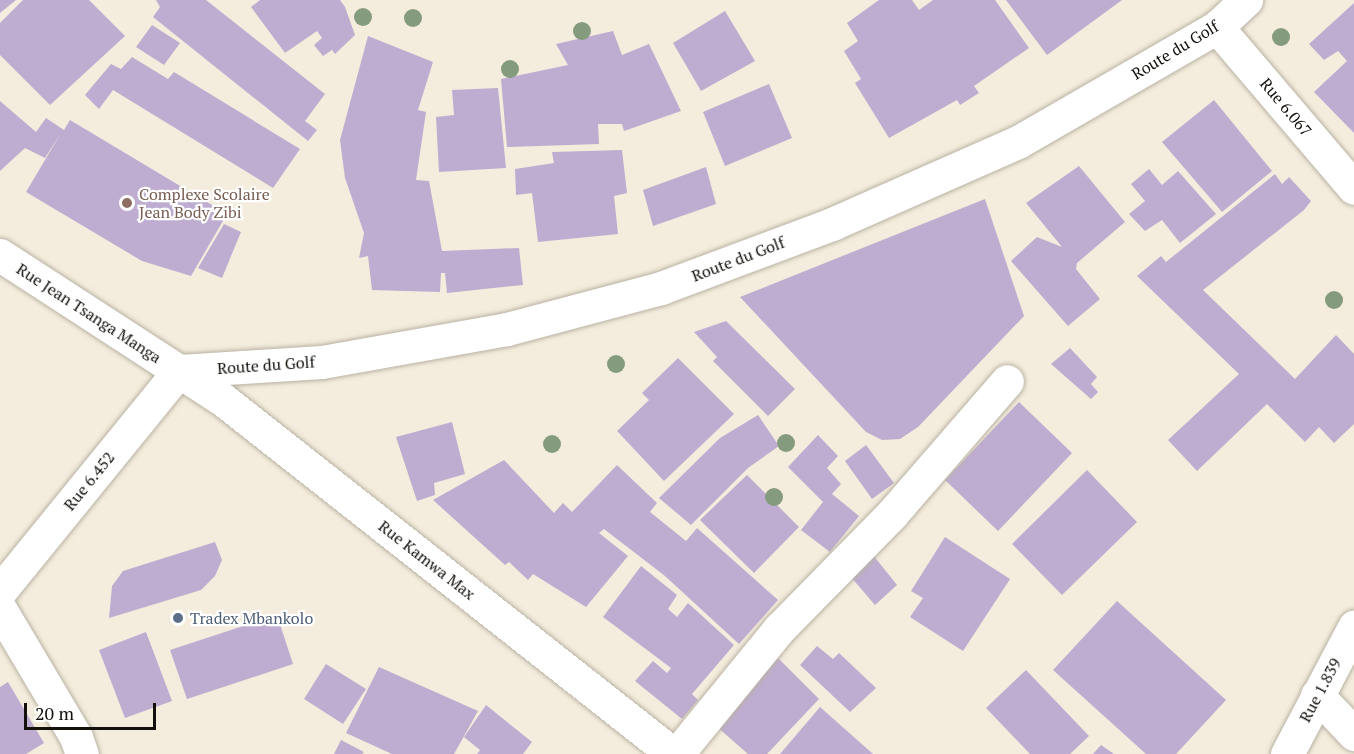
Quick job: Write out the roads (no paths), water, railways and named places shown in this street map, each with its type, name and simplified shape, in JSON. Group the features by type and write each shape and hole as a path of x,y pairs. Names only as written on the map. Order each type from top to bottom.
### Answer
{"main road":[{"name":"Route du Golf","path":"179,371 322,362 507,329 662,288 832,224 1018,142 1217,27 1246,0"},
{"name":"Rue 6.067","path":"1217,27 1354,188"},
{"name":"Rue Jean Tsanga Manga","path":"0,255 179,371"},
{"name":"Rue 6.452","path":"0,591 179,371"},
{"name":"Rue Kamwa Max","path":"179,371 222,399 675,754"},
{"path":"675,754 779,628 891,515 1007,381"},
{"path":"0,609 76,738 82,754"},
{"name":"Rue 1.839","path":"1287,754 1354,627"},
{"path":"1317,695 1354,735"}],"place":[{"name":"Complexe Scolaire Jean Body Zibi","path":"127,203"},
{"name":"Tradex Mbankolo","path":"178,618"}]}
